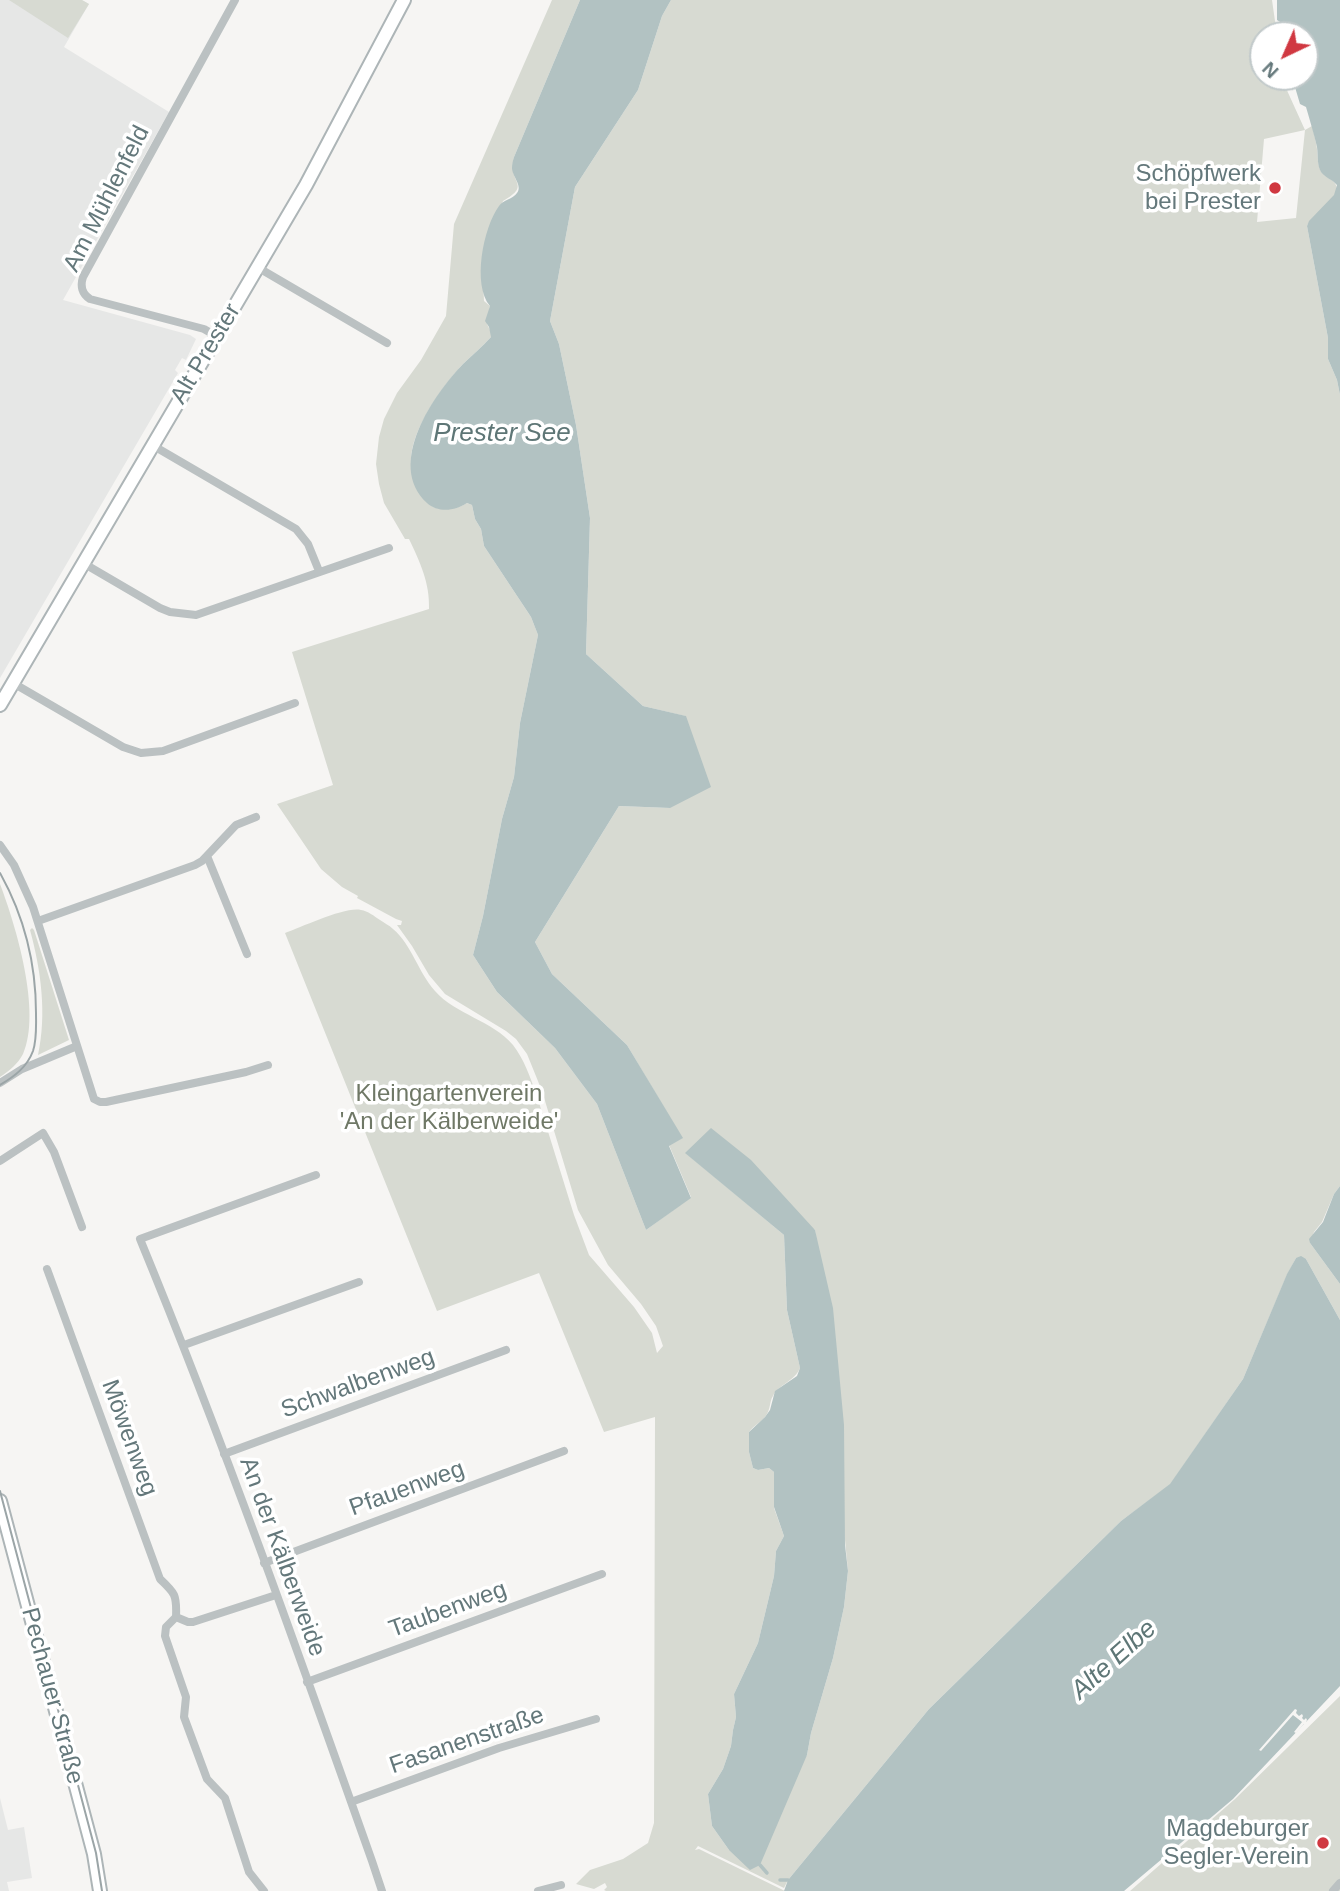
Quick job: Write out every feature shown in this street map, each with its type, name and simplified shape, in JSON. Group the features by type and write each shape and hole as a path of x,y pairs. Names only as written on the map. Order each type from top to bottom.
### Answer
{"main road":[{"name":"Alt Prester","path":"0,705 306,185 404,0"},
{"name":"Pechauer Straße","path":"0,1501 94,1854 100,1891"}],"street":[{"name":"Am Mühlenfeld","path":"216,336 204,329 90,299 81,286 83,277 235,0"},
{"path":"257,267 387,344"},
{"path":"152,445 296,529 305,538 319,571"},
{"path":"83,563 160,608 196,615 389,548"},
{"path":"13,683 123,747 141,753 163,751 295,702"},
{"path":"38,921 195,865 236,825 256,817"},
{"path":"0,845 22,881 38,921 94,1099 106,1102 268,1065"},
{"path":"207,856 247,954"},
{"path":"0,1083 22,1069 77,1046"},
{"path":"0,1161 43,1133 54,1152 82,1227"},
{"name":"An der Kälberweide","path":"316,1175 140,1238 184,1345 382,1891"},
{"name":"Möwenweg","path":"47,1269 160,1579 173,1592 177,1605 176,1617"},
{"path":"184,1345 359,1282"},
{"name":"Schwalbenweg","path":"224,1454 506,1350"},
{"name":"Pfauenweg","path":"264,1563 564,1451"},
{"name":"Taubenweg","path":"307,1682 602,1574"},
{"path":"264,1891 249,1872 225,1798 207,1779 184,1717 186,1697 165,1636 166,1627 176,1617 193,1622 276,1595"},
{"name":"Fasanenstraße","path":"351,1802 499,1748 596,1719"},
{"path":"1333,1891 1340,1883"},
{"path":"538,1891 561,1885"}],"shaded area":[{"path":"0,0 82,0 89,4 64,47 169,112 63,300 190,335 196,339 186,360 182,358 175,370 178,373 0,678"},
{"path":"0,1798 8,1830 24,1827 32,1878 7,1882 9,1891 0,1891"}],"green space":[{"path":"9,0 82,0 89,4 68,38"},
{"name":"Kleingartenverein 'An der Kälberweide'","path":"552,0 580,0 514,157 513,166 518,187 503,201 482,259 484,301 490,306 487,324 491,337 454,374 436,399 420,428 411,456 413,474 433,507 450,509 467,503 472,505 484,546 531,617 538,635 520,723 514,777 502,819 473,955 497,992 555,1048 597,1104 646,1230 691,1197 669,1145 682,1138 627,1045 552,974 535,942 619,806 670,808 685,716 643,706 586,654 590,518 576,425 559,344 550,321 575,187 638,90 662,16 671,0 1272,0 1275,21 1249,21 1249,91 1287,91 1305,130 1312,126 1318,163 1323,174 1334,182 1337,188 1331,201 1307,226 1328,338 1328,359 1340,395 1340,1186 1310,1243 1340,1284 1340,1320 1306,1259 1296,1258 1243,1379 1170,1485 1121,1521 929,1709 784,1888 698,1846 695,1850 699,1849 785,1891 606,1891 605,1883 594,1889 576,1884 590,1870 623,1859 648,1843 654,1823 655,1417 604,1432 539,1273 437,1311 285,933 345,911 361,910 369,913 400,935 435,991 453,1006 495,1029 513,1045 524,1062 536,1093 589,1255 634,1307 652,1333 657,1353 663,1346 656,1326 608,1265 578,1210 542,1091 527,1054 506,1031 445,994 429,975 397,925 401,925 402,921 357,898 358,896 342,887 321,869 277,804 333,785 292,652 429,609 428,590 420,564 409,539 405,539 384,503 376,464 384,419 397,393 421,360 446,316 454,224","holes":["1305,130 1296,218 1257,222 1264,139","686,1153 815,1230 848,1571 844,1607 807,1755 729,1850 712,1826 708,1794 723,1769 731,1746 736,1717 734,1694 758,1643 774,1576 776,1551 784,1536 774,1508 774,1472 769,1468 753,1468 749,1452 749,1432 767,1414 776,1392 794,1377 800,1368 787,1310 784,1235"]},
{"path":"0,884 25,969 30,1016 23,1054 13,1067 0,1077"},
{"path":"32,928 69,1040 38,1055 42,1008 40,976 30,930"},
{"path":"1340,1696 1340,1891 1130,1891 1235,1799"}],"water":[{"name":"Prester See","path":"580,0 671,0 662,16 638,90 575,187 550,321 559,344 576,425 590,518 586,654 643,706 686,716 711,787 670,808 619,806 535,942 552,974 627,1045 683,1138 669,1146 691,1198 646,1230 597,1104 555,1048 497,992 473,955 502,819 514,777 520,723 538,635 531,617 484,546 472,505 467,503 447,510 431,506 415,487 411,469 412,450 428,411 451,377 491,337 485,321 490,306 482,285 484,242 499,206 519,190 512,168 514,157"},
{"path":"1277,0 1340,0 1340,395 1328,359 1328,338 1307,226 1334,195 1337,185 1320,170 1306,107 1300,104 1296,91 1319,91 1319,21 1277,20"},
{"path":"711,1128 751,1160 815,1230 833,1308 844,1425 845,1545 848,1571 844,1607 807,1755 760,1865 750,1870 729,1850 712,1826 708,1794 723,1769 731,1746 736,1717 734,1694 758,1643 774,1576 776,1551 784,1536 774,1507 774,1472 769,1468 753,1468 749,1452 749,1432 770,1410 775,1391 797,1376 800,1368 787,1310 784,1235 685,1153"},
{"path":"1340,1186 1340,1284 1309,1239 1323,1222"},
{"name":"Alte Elbe","path":"1301,1256 1306,1259 1340,1320 1340,1686 1233,1799 1124,1891 784,1891 788,1880 929,1709 1121,1521 1170,1484 1243,1379 1287,1274 1296,1258"}],"pier":[{"path":"1295,1709 1299,1716 1302,1714 1304,1720 1306,1718 1308,1725 1304,1724 1294,1732 1302,1722 1293,1715 1261,1751 1259,1750"}],"waterway":[{"path":"760,1865 767,1873"},
{"path":"780,1880 788,1880"}],"tram line":[{"path":"0,873 16,906 27,940 34,976 36,1027 34,1046 27,1062 15,1075 0,1085"},
{"path":"0,1491 96,1853 102,1891"}],"place":[{"name":"Schöpfwerk bei Prester","path":"1275,188"},
{"name":"Magdeburger Segler-Verein","path":"1323,1843"}]}
